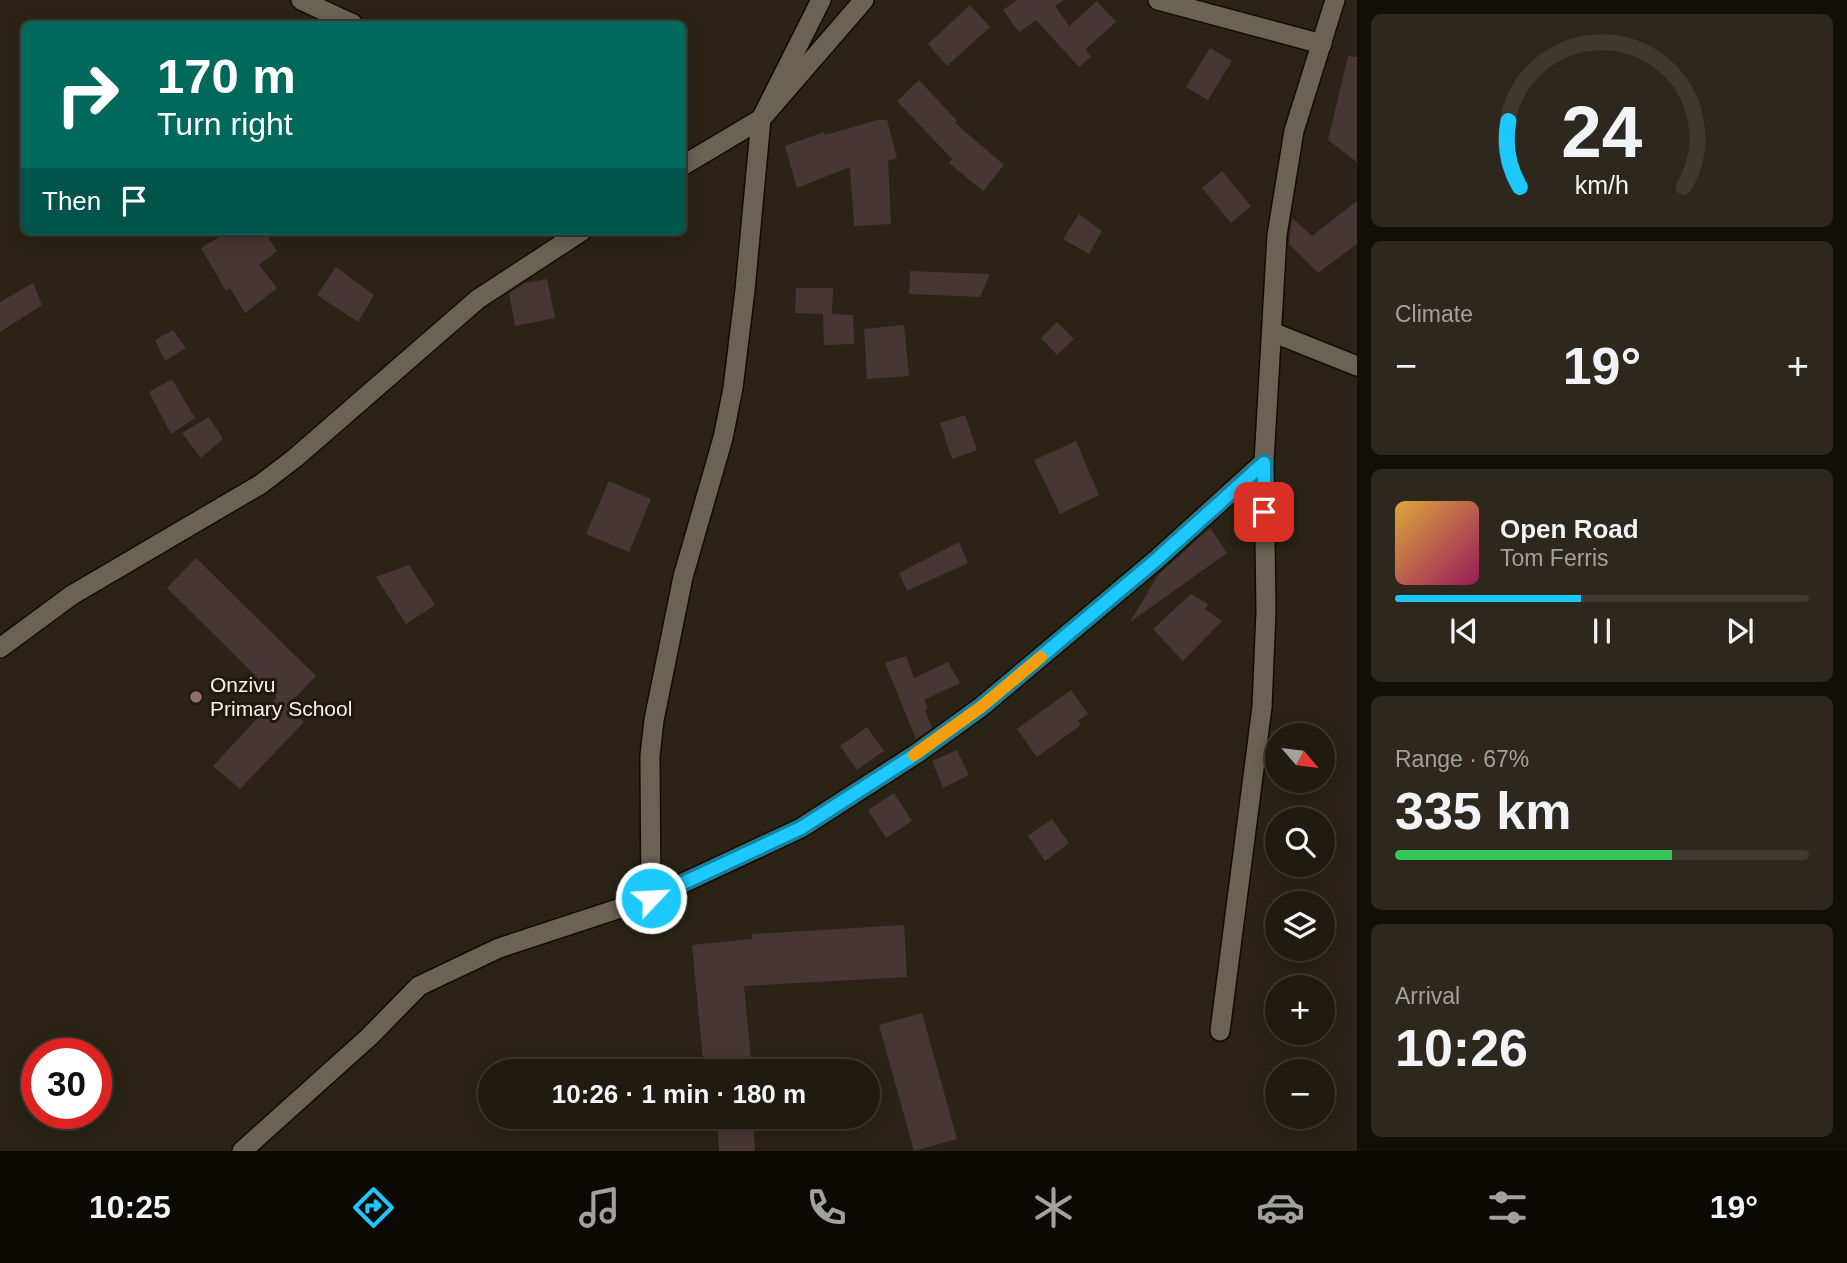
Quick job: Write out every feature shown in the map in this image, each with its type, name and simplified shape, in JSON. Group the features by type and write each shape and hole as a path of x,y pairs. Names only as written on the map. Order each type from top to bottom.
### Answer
{"street":[{"path":"300,0 346,21"},
{"path":"651,898 650,756 654,720 683,577 723,438 733,388 761,119 821,0"},
{"path":"686,164 761,119 864,0"},
{"path":"1158,0 1322,44"},
{"path":"1220,1031 1262,708 1266,611 1264,463 1277,235 1294,131 1335,0"},
{"path":"0,648 72,595 261,484 295,458 478,299 576,235"},
{"path":"1272,331 1357,366"},
{"path":"242,1151 369,1037 419,986 499,948 651,898 801,828 916,754 981,707 1156,560 1264,463"}],"building":[{"path":"1017,0 1064,0 1055,6 1069,26 1097,1 1116,22 1086,49 1091,57 1079,67 1036,20 1019,32 1003,10"},
{"path":"970,5 990,27 947,66 928,44"},
{"path":"1210,48 1232,61 1208,100 1186,87"},
{"path":"1348,56 1357,57 1357,162 1328,140"},
{"path":"919,80 957,121 955,123 1004,165 983,191 949,163 952,159 897,101"},
{"path":"877,120 887,120 897,158 888,161 891,224 854,226 850,167 797,188 785,146 824,132 825,135"},
{"path":"1222,171 1251,206 1231,223 1202,188"},
{"path":"1357,201 1357,244 1318,273 1289,244 1292,218 1312,236"},
{"path":"1079,214 1102,231 1089,254 1063,239"},
{"path":"222,235 267,235 277,251 259,265 277,288 245,313 230,288 226,291 201,248"},
{"path":"336,267 374,295 358,322 317,295"},
{"path":"910,271 990,274 980,297 909,294"},
{"path":"547,279 555,318 515,326 509,293 525,283"},
{"path":"33,283 42,305 0,332 0,302"},
{"path":"796,288 833,288 832,314 853,315 854,344 824,345 823,314 795,313"},
{"path":"1057,322 1074,339 1057,355 1041,338"},
{"path":"904,325 909,376 867,379 864,329"},
{"path":"173,330 186,348 165,361 155,340"},
{"path":"172,379 195,418 171,434 149,392"},
{"path":"965,415 977,450 952,459 940,423"},
{"path":"209,417 223,439 201,458 182,433"},
{"path":"1076,441 1099,495 1060,514 1034,460"},
{"path":"609,481 651,499 629,552 586,534"},
{"path":"1210,528 1227,553 1130,622 1158,575"},
{"path":"959,542 968,563 907,591 899,573"},
{"path":"196,558 316,676 287,706 304,722 240,789 213,766 277,697 167,588"},
{"path":"409,565 435,605 406,624 376,577"},
{"path":"1191,594 1208,604 1205,609 1222,621 1183,661 1153,629"},
{"path":"906,656 914,678 948,662 960,683 924,700 932,728 916,739 885,663"},
{"path":"1071,690 1088,714 1078,721 1081,725 1037,757 1017,729"},
{"path":"867,727 884,751 857,770 840,746"},
{"path":"957,750 969,775 943,788 932,761"},
{"path":"894,793 912,821 886,838 868,810"},
{"path":"1052,819 1069,843 1045,861 1028,836"},
{"path":"904,925 907,977 744,986 751,1059 703,1059 692,945 752,939 752,934"},
{"path":"922,1013 957,1139 914,1151 879,1025"},
{"path":"718,1129 754,1129 755,1151 719,1151"}],"slow traffic":[{"path":"914,755 981,707 1041,657"}],"place":[{"name":"Onzivu Primary School","path":"196,697"}],"route":[{"path":"651,898 801,828 916,754 981,707 1156,560 1264,463 1264,512"}]}
